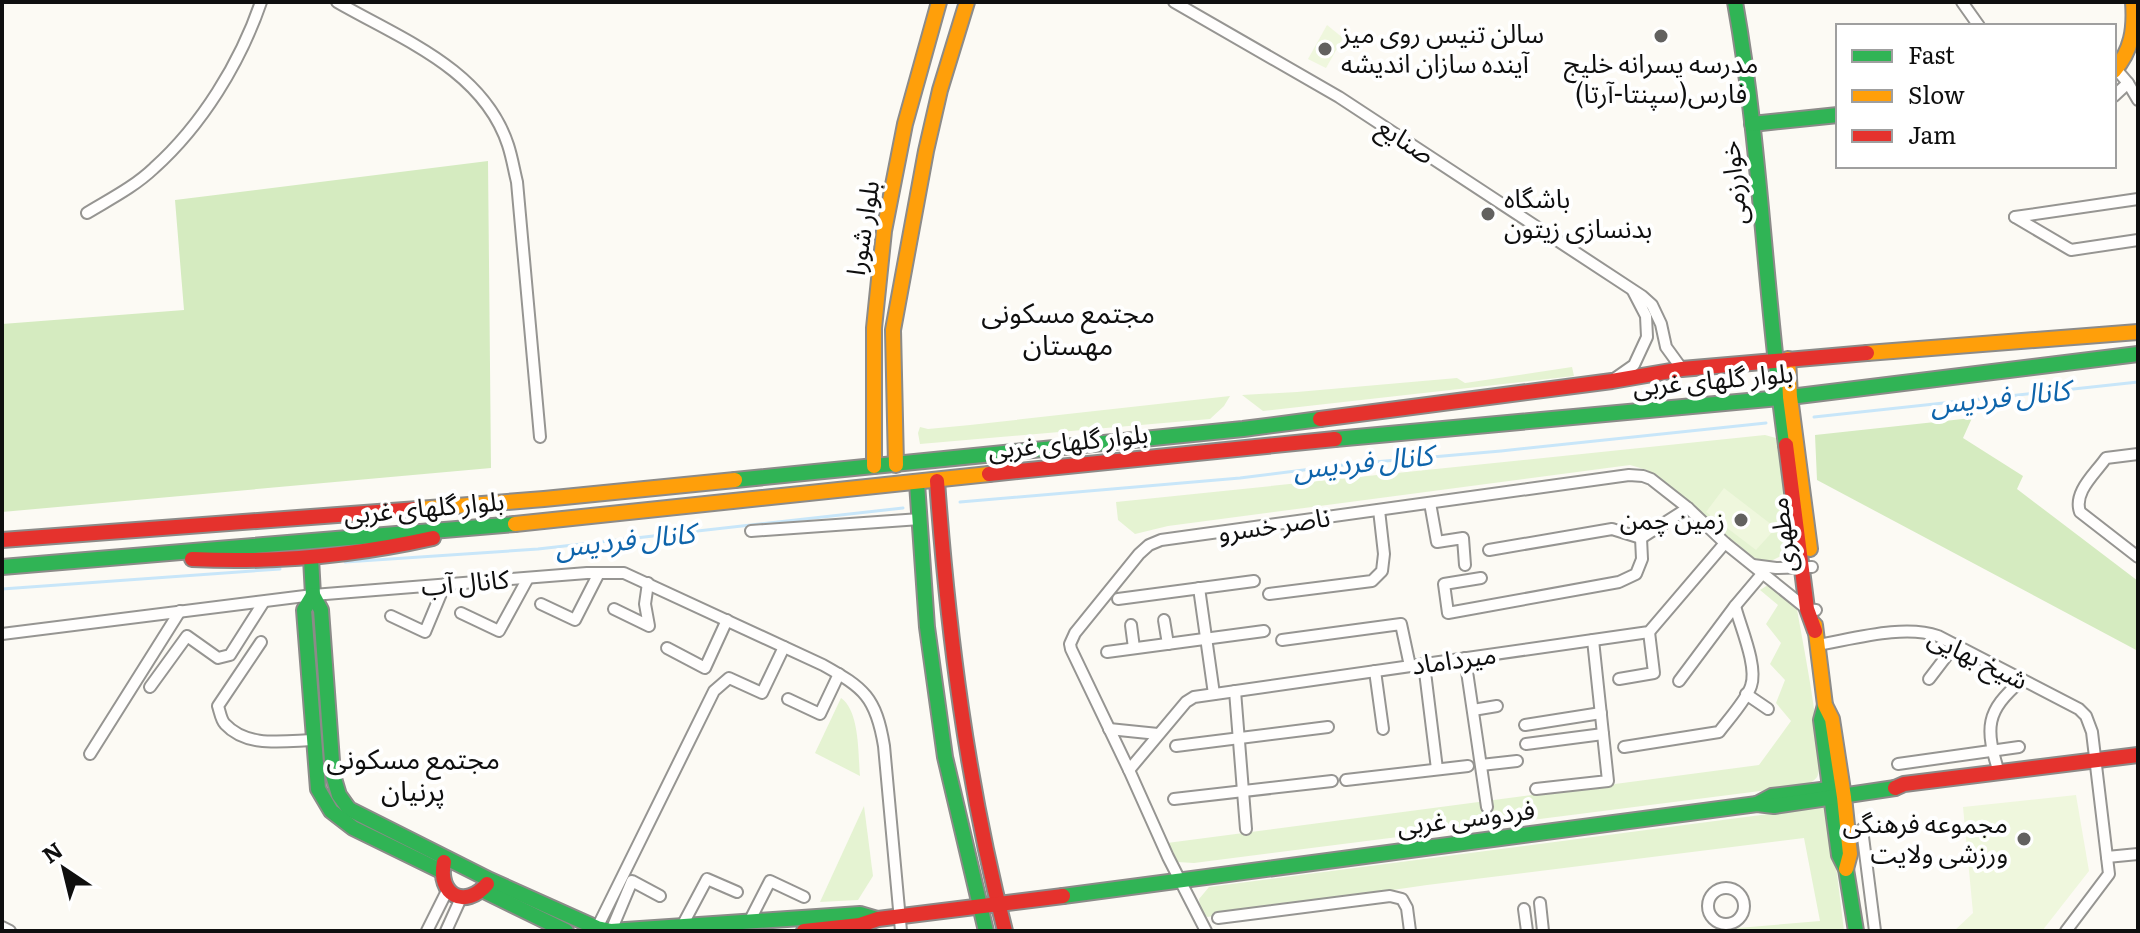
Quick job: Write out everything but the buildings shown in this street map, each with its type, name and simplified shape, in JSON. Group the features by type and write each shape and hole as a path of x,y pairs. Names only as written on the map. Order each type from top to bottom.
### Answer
{"main road":[{"name":"بلوار شورا","path":"874,466 874,328 884,231 905,124 939,2"},
{"name":"بلوار شورا","path":"896,465 893,330 929,136 967,2"},
{"name":"خوارزمی","path":"1735,2 1782,359"},
{"path":"2116,69 2134,53 2133,2"},
{"path":"1752,124 1836,115"},
{"name":"بلوار گلهای غربی","path":"2,540 544,499 896,465 1243,429 1612,381 1682,369 2138,332"},
{"name":"بلوار گلهای غربی","path":"2,567 475,527 1246,447 1784,398 2138,354"},
{"name":"مطهری","path":"1782,359 1784,398 1794,428 1811,609 1825,705 1832,719 1837,793 1850,854 1846,869 1856,931"},
{"path":"1794,428 1801,408 1816,394"},
{"path":"1784,398 1807,567"},
{"path":"1090,445 1101,456 1095,464"},
{"path":"937,481 956,686 970,769 1005,931"},
{"path":"709,483 700,490 703,502 710,504"},
{"path":"917,483 927,627 945,757 986,931"},
{"path":"920,519 930,512 940,518"},
{"path":"144,556 267,562 347,556 475,527"},
{"path":"311,558 313,595 321,610 333,775 339,795 349,809 443,864"},
{"path":"313,595 304,610 313,740 318,789 331,811 353,828 487,885 566,931"},
{"name":"فردوسی غربی","path":"890,923 1180,880 1757,804 1774,806 1837,793 1891,790 1904,784 2138,755"},
{"path":"443,864 442,883 447,891 461,898 473,897 487,885"},
{"path":"487,885 604,929 860,914 890,923"},
{"path":"804,931 890,923"}],"street":[{"path":"87,213 153,170 179,144 203,113 233,64 251,30 261,2"},
{"path":"337,2 447,64 468,81 497,121 508,145 517,182 540,437"},
{"name":"صنایع","path":"1174,2 1339,97 1632,289 1652,305 1661,324 1666,347 1682,369"},
{"path":"1962,2 1978,24"},
{"path":"2116,71 2138,100"},
{"path":"2116,94 2128,83"},
{"path":"2138,199 2015,217 2071,250 2138,240"},
{"path":"1612,381 1634,365 1647,337 1646,316 1632,289"},
{"path":"2138,454 2106,458 2078,496 2080,512 2138,557"},
{"name":"ناصر خسرو","path":"1206,931 1070,644 1075,633 1149,545 1161,540 1629,475 1643,476 1688,508 1762,574 1811,609"},
{"path":"1430,503 1437,542 1463,538 1465,565"},
{"path":"1489,550 1612,529 1641,538 1688,508"},
{"path":"1269,594 1372,581 1382,571 1384,554 1379,510"},
{"path":"751,531 920,519"},
{"path":"1481,578 1444,584 1448,613 1619,582 1636,574 1642,559 1641,538"},
{"path":"1619,679 1654,673 1649,632 1725,543"},
{"path":"1751,565 1807,567"},
{"path":"541,604 575,620 599,573"},
{"name":"کانال آب","path":"2,634 313,595 624,573 839,674 854,682 873,703 884,746 890,923"},
{"path":"1679,681 1762,574"},
{"path":"461,613 499,631 528,578"},
{"path":"1118,599 1254,581"},
{"path":"614,609 649,626 645,604 648,583"},
{"path":"391,616 425,632 445,584"},
{"path":"1199,588 1214,694"},
{"path":"150,687 187,636 218,658 230,655 263,603"},
{"path":"1624,747 1719,732 1751,687 1752,667 1735,606"},
{"path":"90,754 180,611"},
{"path":"667,648 705,668 727,620"},
{"path":"1164,620 1168,644"},
{"path":"1282,640 1401,624 1410,666"},
{"path":"1131,625 1134,648"},
{"path":"1107,652 1264,631"},
{"name":"شیخ بهایی","path":"1816,638 1925,631 2079,709 2086,716 2092,732 2107,857"},
{"name":"میرداماد","path":"1129,770 1186,702 1194,697 1649,632"},
{"path":"1536,789 1608,781 1593,640"},
{"path":"261,642 218,706 224,724 247,738 264,742 313,740"},
{"path":"1929,679 1955,645"},
{"path":"604,929 714,691 729,678 762,693 784,647"},
{"path":"1465,658 1487,807"},
{"path":"1424,664 1437,769"},
{"path":"1375,671 1383,729"},
{"path":"788,699 820,714 839,674"},
{"path":"1999,773 1992,750 1992,715 2006,694 2022,680"},
{"path":"1235,691 1246,829"},
{"path":"1746,694 1768,709"},
{"path":"1473,710 1497,706"},
{"path":"1525,725 1601,713"},
{"path":"1176,746 1328,727"},
{"path":"1109,729 1158,734"},
{"path":"1526,744 1603,734"},
{"path":"1898,764 2019,747"},
{"path":"1481,765 1517,761"},
{"path":"1346,780 1468,766"},
{"path":"1174,799 1332,781"},
{"path":"1862,829 1875,931"},
{"path":"2066,931 2109,874 2107,857 2138,854"},
{"path":"682,926 707,879 737,892"},
{"path":"604,929 632,881 660,896"},
{"path":"749,922 770,881 804,897"},
{"path":"427,931 447,891"},
{"path":"1218,918 1390,896 1402,899 1407,908 1410,931"},
{"path":"446,931 461,898"},
{"path":"1540,903 1543,931"},
{"path":"1524,909 1525,931"},
{"path":"2,927 10,931"}],"green space":[{"name":"سالن تنیس روی میز آینده سازان اندیشه","path":"1327,25 1343,38 1326,68 1308,59"},
{"path":"488,161 491,468 2,512 2,324 184,310 175,200"},
{"path":"1572,367 1574,376 1263,411 1242,395 1457,378 1465,383"},
{"path":"1230,396 1210,419 920,444 918,433 920,427 970,425"},
{"path":"1972,418 1963,438 2023,476 2017,489 2138,581 2138,651 1817,480 1815,435"},
{"path":"1765,435 1776,438 1783,469 1790,544 1785,554 1769,562 1754,558 1647,470 1630,465 1168,526 1135,534 1118,520 1116,502"},
{"name":"زمین چمن","path":"1724,488 1776,528 1756,550 1706,512"},
{"path":"1768,585 1797,609 1819,748 1817,777 1807,785 1194,863 1177,862 1168,850 1167,843 1759,765 1791,721 1776,703 1785,680 1770,664 1781,643 1766,624 1778,605 1760,590"},
{"path":"841,698 855,723 860,776 815,753"},
{"name":"مجموعه فرهنگی ورزشی ولایت","path":"2076,795 2089,871 2042,931 1954,931 1973,913 1963,807"},
{"path":"864,806 873,876 858,900 820,902"},
{"path":"1823,807 1830,816 1844,931 1727,931 1820,921 1804,838 1427,885 1207,917 1200,908 1199,899 1209,887"}],"waterway":[{"name":"کانال فردیس","path":"1814,417 2138,382"},
{"name":"کانال فردیس","path":"960,502 1240,478 1766,423"},
{"name":"کانال فردیس","path":"345,562 538,549 903,508"},
{"name":"کانال فردیس","path":"2,589 280,569"}],"traffic: fast":[{"path":"1735,2 1751,112 1786,445"},
{"path":"1752,124 1836,115"},
{"path":"1335,439 1790,397 2138,354"},
{"path":"735,480 1320,419"},
{"path":"917,483 927,627 945,757 986,931"},
{"path":"2,567 515,524"},
{"path":"311,558 313,595 321,610 333,775 339,795 349,809 490,880 597,928 611,931 860,914 877,919"},
{"path":"313,595 304,610 318,789 331,811 353,828 441,871"},
{"path":"1825,705 1821,720 1839,855 1846,869 1856,931"},
{"path":"1757,804 1772,796 1837,788"},
{"path":"1063,896 1895,788"},
{"path":"484,891 566,931"}],"traffic: slow":[{"path":"874,466 874,328 884,231 905,124 939,2"},
{"path":"896,465 893,330 926,151 940,90 967,2"},
{"path":"2116,68 2131,39 2133,2"},
{"path":"1867,353 2138,332"},
{"path":"1788,359 1810,549"},
{"path":"515,524 989,474"},
{"path":"418,509 735,480"},
{"path":"1815,625 1825,705 1832,719 1844,797 1850,854 1846,869"}],"traffic: jam":[{"path":"1320,419 1682,369 1867,353"},
{"path":"989,474 1335,439"},
{"path":"1786,445 1807,609 1815,631"},
{"path":"937,481 961,708 980,820 1005,931"},
{"path":"2,540 418,509"},
{"path":"192,559 313,557 433,538"},
{"path":"1895,788 1904,784 2138,755"},
{"path":"444,862 445,883 455,895 470,896 487,884"},
{"path":"804,931 1063,896"}],"place":[{"name":"مدرسه پسرانه خلیج فارس(سپنتا-آرتا)","path":"1661,36"},
{"name":"سالن تنیس روی میز آینده سازان اندیشه","path":"1325,49"},
{"name":"باشگاه بدنسازی زیتون","path":"1488,214"},
{"name":"زمین چمن","path":"1741,520"},
{"name":"مجموعه فرهنگی ورزشی ولایت","path":"2024,839"}],"district":[{"name":"مجتمع مسکونی مهستان","path":"1068,329"},
{"name":"مجتمع مسکونی پرنیان","path":"413,775"}]}
